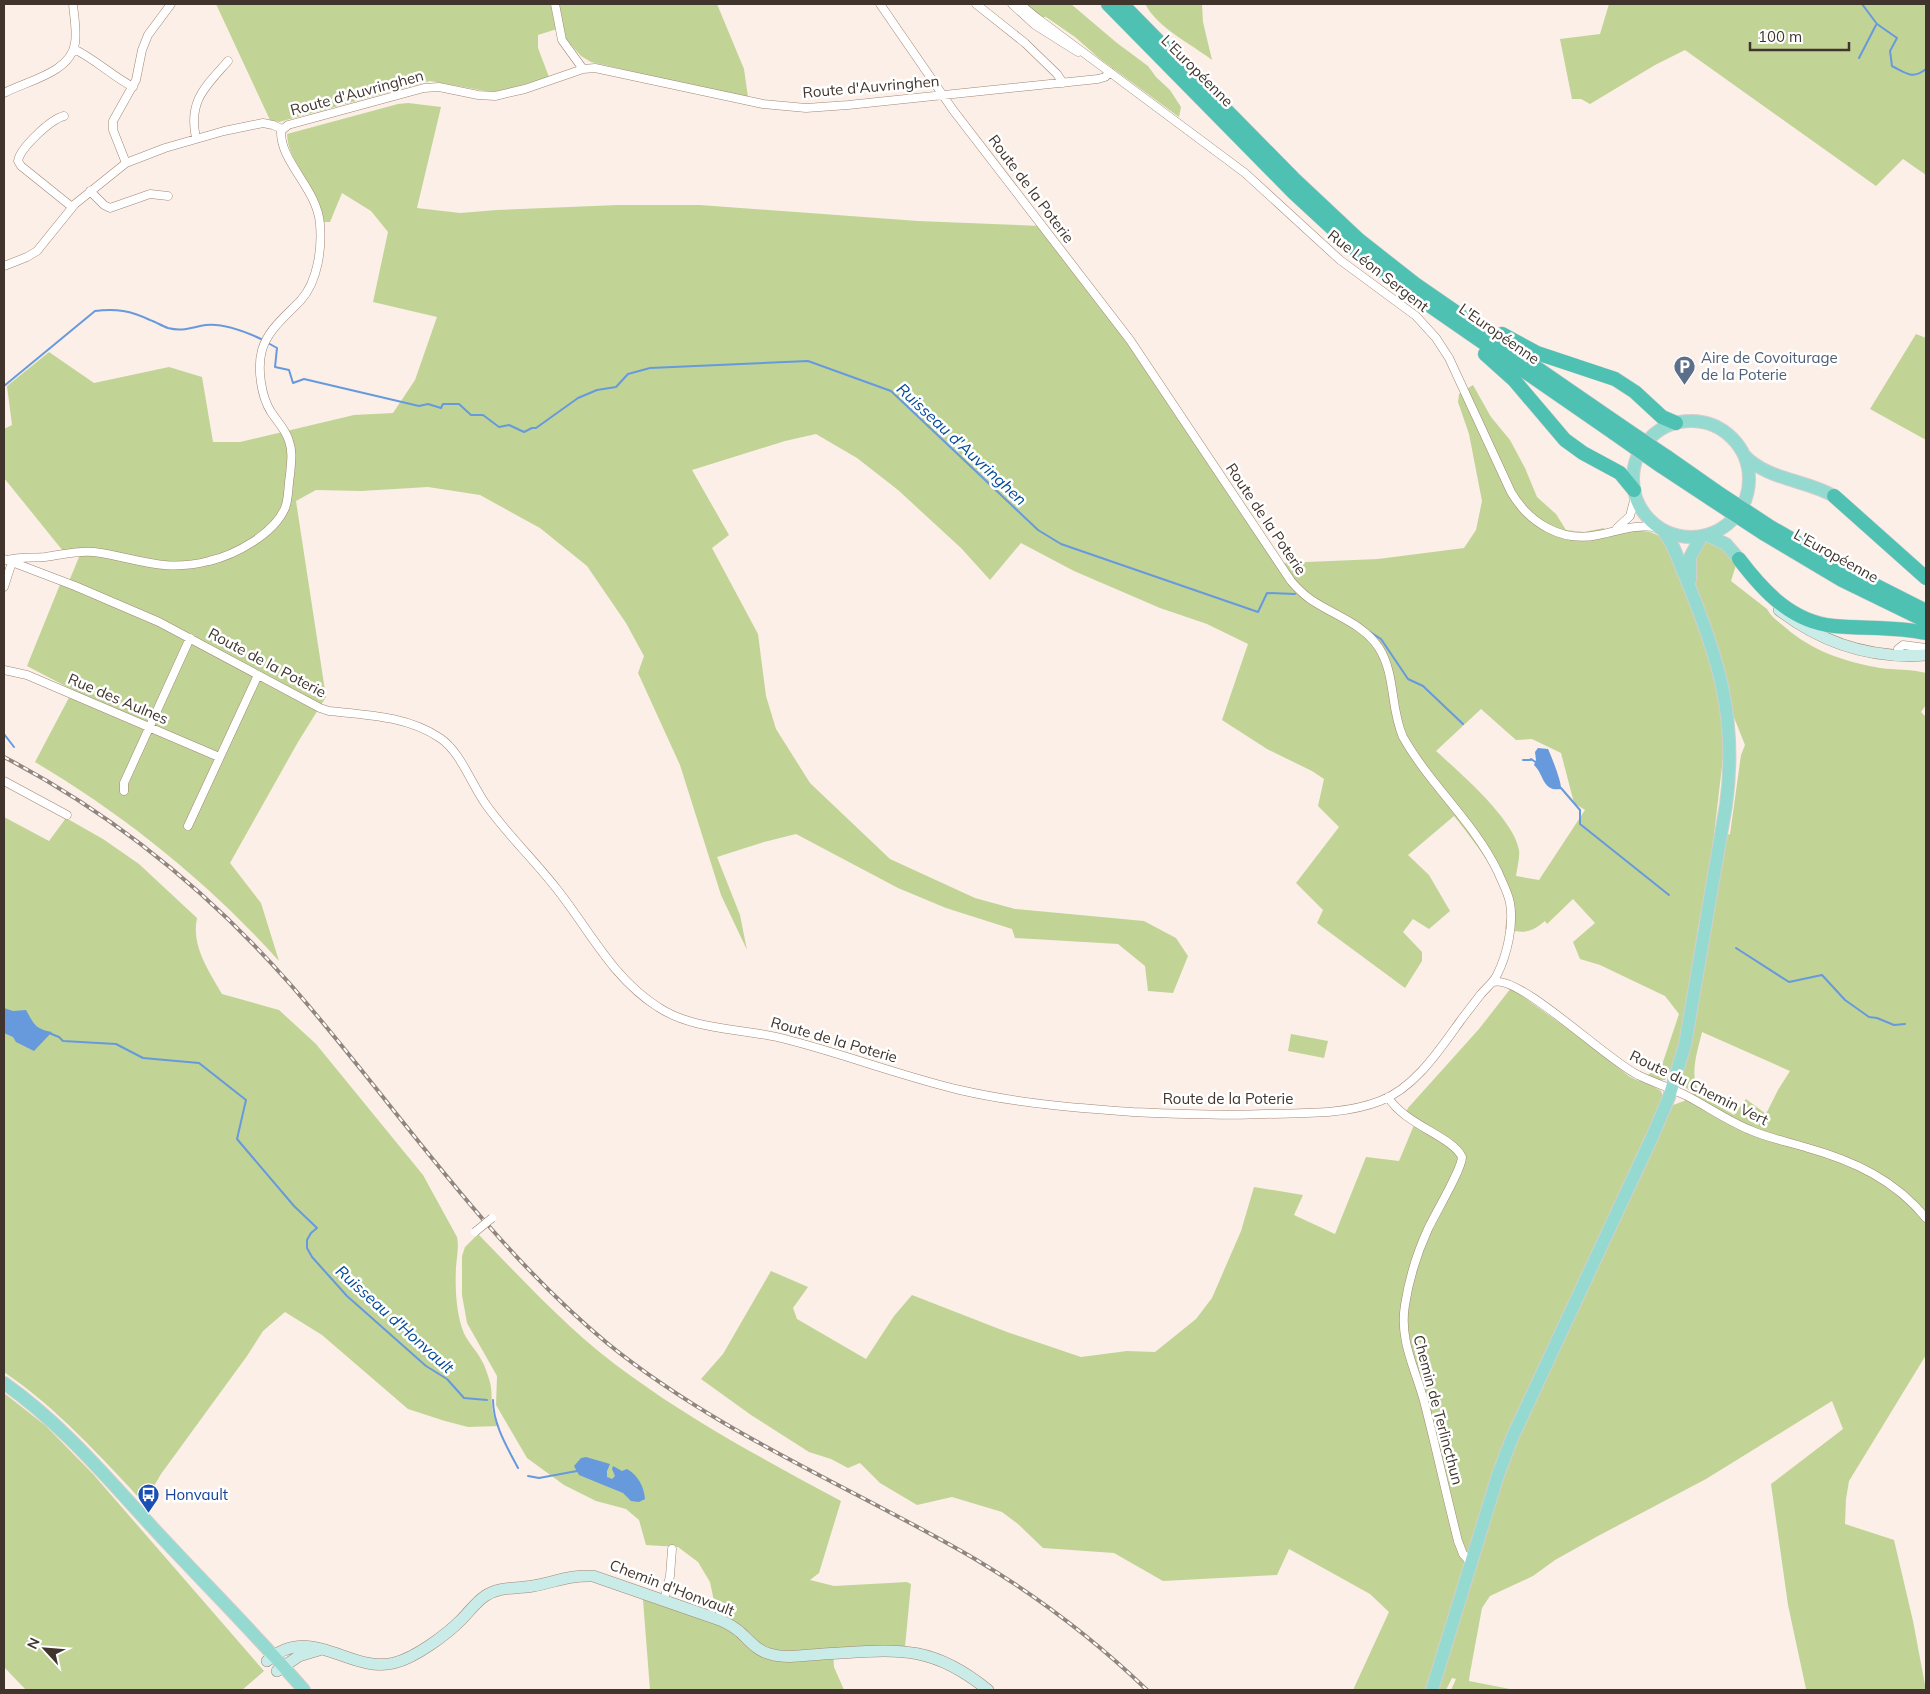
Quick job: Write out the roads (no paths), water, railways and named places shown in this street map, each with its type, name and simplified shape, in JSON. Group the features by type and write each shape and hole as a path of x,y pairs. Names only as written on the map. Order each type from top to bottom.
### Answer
{"highway":[{"name":"L'Européenne","path":"1108,4 1293,192 1337,234 1382,271 1438,312 1842,580 1926,621"},
{"name":"L'Européenne","path":"1122,4 1330,214 1379,256 1617,429"},
{"path":"1382,271 1419,304 1501,368 1569,444 1620,473 1634,494"},
{"path":"1444,304 1460,308 1537,353 1610,377 1635,392 1662,417 1676,423"},
{"path":"1834,496 1926,578"},
{"name":"L'Européenne","path":"1768,530 1926,611"},
{"path":"1740,560 1770,596 1786,609 1808,620 1833,626 1888,628 1926,634"}],"main road":[{"path":"1432,1690 1498,1475 1514,1431 1636,1174 1672,1089 1682,1058 1690,1018 1724,817 1730,764 1729,725 1713,648 1673,544 1645,516 1634,494 1633,471 1641,450 1656,433 1676,423 1698,422 1715,426 1732,438 1744,455 1765,472 1810,485 1834,496"},
{"path":"1661,530 1684,537 1704,536 1728,525 1744,504 1748,493 1749,478 1744,455"},
{"path":"1704,536 1726,544 1740,560"},
{"path":"1694,597 1689,574 1689,562 1692,550 1704,536"},
{"path":"4,1383 40,1410 73,1440 168,1544 228,1606 280,1669 304,1690"},
{"path":"280,1669 294,1690"}],"street":[{"path":"4,93 55,70 66,60 74,49 76,41 73,4"},
{"path":"126,163 113,130 113,124 116,114 133,87 147,38 171,4"},
{"path":"555,4 562,40 583,68"},
{"name":"Route de la Poterie","path":"8,560 93,593 190,638 325,710 393,719 420,727 444,741 455,754 486,805 559,891 612,966 648,1000 662,1010 679,1018 700,1024 757,1032 790,1040 959,1090 1075,1108 1181,1114 1256,1115 1347,1110 1388,1097 1404,1086 1421,1070 1482,993 1494,982 1504,958 1509,936 1511,907 1508,895 1494,864 1403,737 1397,720 1389,671 1379,648 1360,629 1310,599 1291,581 1130,340 942,95 880,4"},
{"path":"976,4 1025,43 1057,74 1063,83"},
{"name":"Rue Léon Sergent","path":"1012,4 1035,25 1099,64"},
{"name":"Rue Léon Sergent","path":"1020,4 1235,165 1340,260 1412,313 1428,329 1449,358 1511,492 1527,514 1547,528 1566,535 1592,536 1641,526 1661,530"},
{"path":"74,49 90,57 112,75 133,87"},
{"path":"196,138 193,118 195,105 203,92 228,62"},
{"name":"Route d'Auvringhen","path":"8,560 80,552 107,554 157,565 199,563 227,556 248,545 262,535 282,513 287,499 291,460 290,446 288,435 266,402 260,372 261,356 271,332 302,299 309,288 317,261 320,236 319,216 315,203 287,154 281,135 282,129 288,124 420,89 439,87 482,96 495,96 525,89 583,68 604,69 734,99 788,107 834,106 1098,80 1110,72"},
{"path":"64,116 55,119 46,127 21,152 18,161 21,166 72,207"},
{"path":"4,266 37,251 72,207 126,163 159,149 196,138 263,123 282,129"},
{"path":"90,191 104,205 110,208 150,194 168,196"},
{"path":"1611,531 1624,523 1630,516 1634,494"},
{"path":"1834,496 1861,515 1926,569"},
{"path":"4,587 8,560"},
{"path":"1740,560 1744,570 1762,593 1778,609 1801,626 1822,637 1870,652 1899,656 1926,655"},
{"path":"124,791 124,783 190,638"},
{"path":"1899,656 1899,648 1904,645 1926,648"},
{"name":"Rue des Aulnes","path":"4,670 27,674 219,757"},
{"path":"188,826 258,675"},
{"path":"4,781 67,815"},
{"name":"Route du Chemin Vert","path":"1494,982 1504,981 1530,997 1580,1031 1625,1068 1672,1089 1749,1130 1827,1154 1868,1171 1898,1189 1926,1218"},
{"name":"Chemin de Terlincthun","path":"1388,1097 1409,1119 1455,1147 1462,1157 1461,1166 1441,1201 1418,1252 1405,1305 1403,1326 1406,1346 1423,1398 1458,1541 1463,1554 1471,1563"},
{"path":"475,1232 492,1218"},
{"path":"664,1601 669,1580 672,1549"},
{"name":"Chemin d'Honvault","path":"270,1658 281,1650 305,1646 370,1663 395,1663 414,1654 452,1628 481,1598 491,1592 534,1586 571,1576 601,1577 729,1624 758,1649 768,1654 790,1656 885,1650 914,1652 948,1663 988,1690"},
{"path":"280,1669 302,1655 323,1650"}],"water":[{"path":"1538,748 1548,749 1561,789 1550,788 1534,765 1536,760 1535,752"},
{"path":"4,1008 13,1011 26,1010 36,1025 52,1032 34,1051 16,1042 13,1037 4,1033"},
{"path":"586,1457 610,1464 607,1477 612,1479 615,1476 612,1469 613,1466 622,1471 627,1469 640,1482 645,1499 639,1502 631,1501 623,1493 579,1475 574,1466 581,1458"}],"waterway":[{"path":"1862,4 1877,24 1897,38 1890,51 1892,66 1913,75 1926,69"},
{"path":"1859,58 1876,25"},
{"name":"Ruisseau d'Auvringhen","path":"4,386 95,311 117,310 130,312 173,329 206,325 227,326 261,339"},
{"name":"Ruisseau d'Auvringhen","path":"268,343 277,348 275,367 289,370 293,383 304,379 419,406 428,404 441,408 443,404 459,404 471,415 483,415 499,427 509,425 524,432 536,428 578,398 597,390 616,387 628,374 650,368 808,361 891,391 1038,530 1061,544 1258,612 1267,593 1295,594"},
{"name":"Ruisseau d'Auvringhen","path":"1370,632 1381,639 1408,679 1423,686 1463,724"},
{"path":"4,734 14,747"},
{"name":"Ruisseau d'Auvringhen","path":"1523,760 1531,759 1537,763"},
{"name":"Ruisseau d'Auvringhen","path":"1561,788 1580,810 1580,824 1669,895"},
{"name":"Ruisseau d'Auvringhen","path":"1736,948 1789,982 1822,975 1845,1000 1869,1017 1894,1025 1905,1024"},
{"name":"Ruisseau d'Honvault","path":"49,1033 63,1041 116,1044 143,1058 199,1063 246,1100 237,1139 294,1206 317,1228 307,1240 307,1248 312,1257 347,1296 426,1366 447,1379 464,1398 487,1400"},
{"name":"Ruisseau d'Honvault","path":"493,1400 498,1427 518,1468"},
{"name":"Ruisseau d'Honvault","path":"528,1476 539,1478 577,1471"}],"railway":[{"path":"4,757 44,779 83,804 158,857 193,887 259,950 329,1030 480,1216 562,1303 607,1343 694,1405 998,1573 1086,1636 1147,1690"}],"place":[{"name":"Aire de Covoiturage de la Poterie","path":"1685,386"},
{"name":"Honvault","path":"149,1514"}]}
